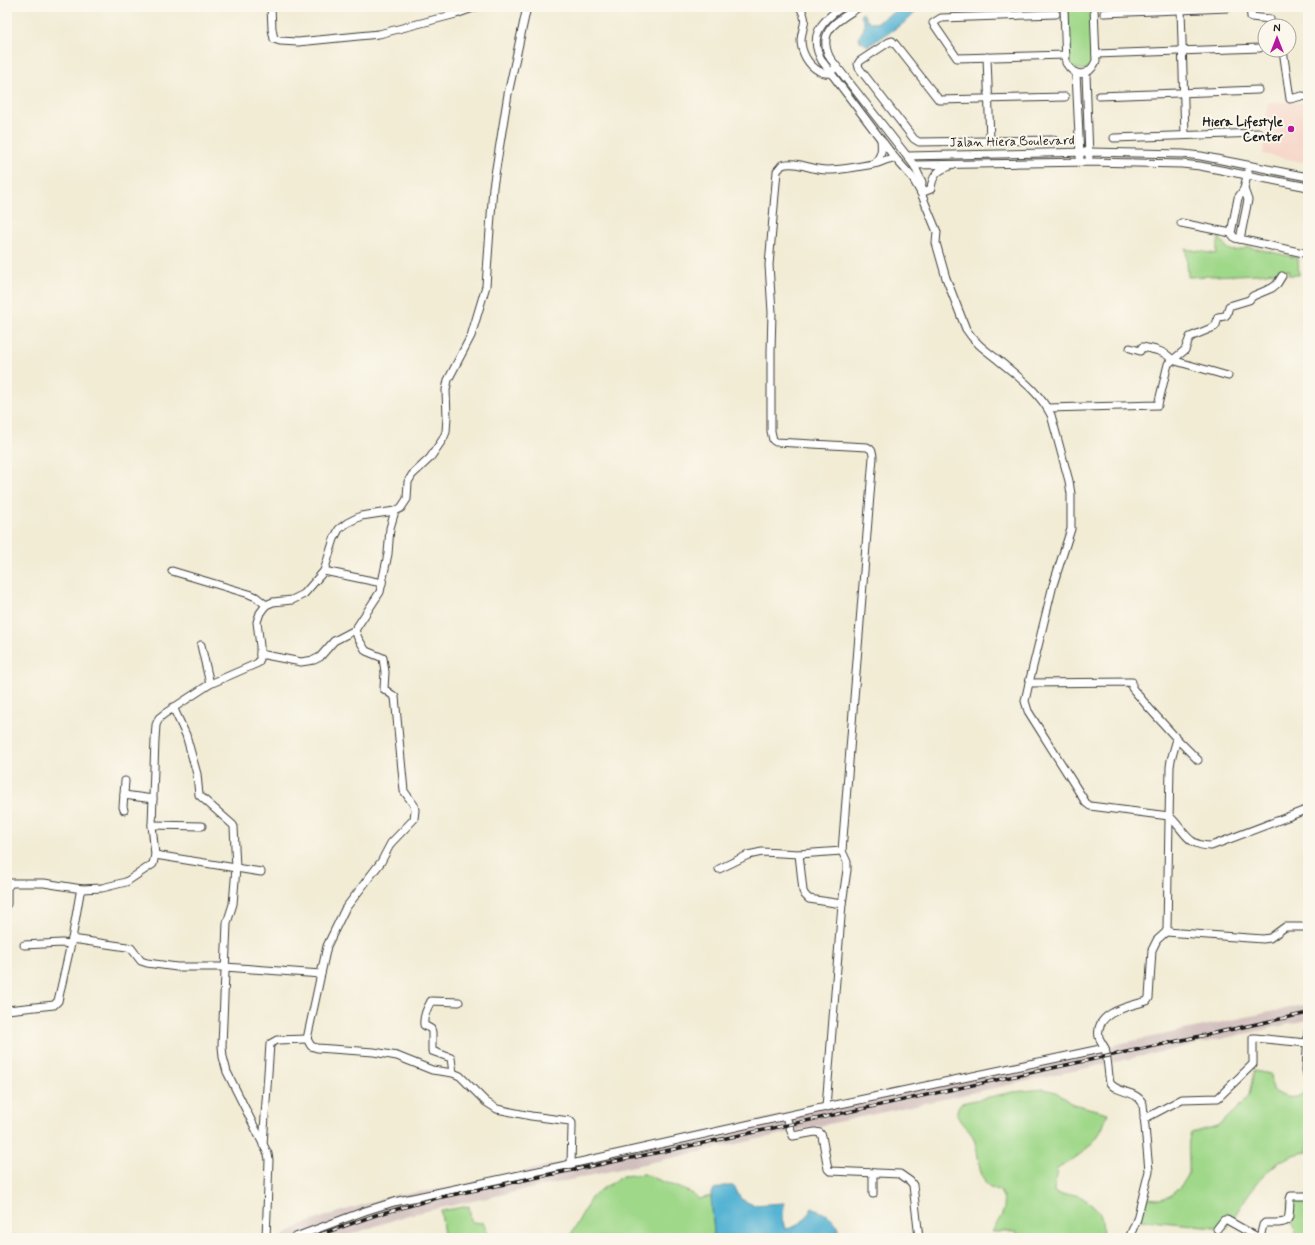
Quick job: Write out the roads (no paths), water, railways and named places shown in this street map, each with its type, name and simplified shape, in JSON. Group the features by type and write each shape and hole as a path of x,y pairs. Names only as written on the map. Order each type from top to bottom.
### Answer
{"street":[{"path":"271,7 274,39 280,41 298,42 379,34 456,14 476,7"},
{"path":"7,904 7,888 11,884 44,882 82,889 102,888 126,882 153,864 155,855 152,825 155,731 159,718 210,684 258,663 260,654 258,622 260,613 266,604 292,600 304,594 324,571 334,539 339,529 350,521 361,516 395,511 401,508 407,499 408,482 412,475 430,458 444,439 447,421 446,390 448,380 471,336 485,294 493,187 508,94 527,7"},
{"path":"800,7 804,15 805,24 801,39 802,51 808,61 815,69 823,74 830,72 837,67"},
{"path":"842,7 829,15 820,26 816,39 817,52 830,72 881,140 912,177 921,193 937,232 936,243 944,271 970,336 981,347 1020,378 1034,391 1048,408 1069,481 1071,494 1071,529 1053,585 1029,683 1025,701 1028,711 1086,803 1090,806 1169,816 1195,844 1211,846 1303,811 1308,812"},
{"path":"859,7 835,22 826,39 826,49 837,67 914,165 922,182 921,193"},
{"path":"1066,7 1064,9 1066,63 1070,69 1076,73 1086,73 1093,69 1096,61 1094,7"},
{"path":"1250,7 1252,17 1261,18"},
{"path":"1104,13 1228,8"},
{"path":"1181,10 1185,135"},
{"path":"1056,14 941,18 933,24 957,58 1066,55"},
{"path":"1054,140 919,142 909,133 859,68 858,64 860,61 892,41 939,100 1065,97"},
{"path":"1096,54 1257,48"},
{"path":"987,57 990,141"},
{"path":"1284,58 1290,99 1302,96 1308,97"},
{"path":"1076,73 1080,163"},
{"path":"1086,73 1090,162"},
{"path":"1099,96 1258,90"},
{"path":"1078,119 1088,119"},
{"path":"1114,138 1259,133"},
{"path":"875,163 880,157 882,150 881,140"},
{"name":"Jalan Hiera Boulevard","path":"907,156 1080,152 1183,154 1201,156 1308,177"},
{"path":"826,1107 842,904 847,870 842,851 873,452 867,447 776,442 774,440 771,431 772,302 769,265 777,171 786,163 792,163 813,169 828,170 875,163 888,158 898,160 907,156"},
{"name":"Jalan Hiera Boulevard","path":"914,165 1090,162 1182,164 1308,187"},
{"path":"921,193 931,189 932,180 941,169 958,164"},
{"path":"907,171 914,165"},
{"path":"1231,233 1238,198 1244,189 1249,165"},
{"path":"1240,239 1248,200 1244,189"},
{"path":"1181,223 1231,233 1235,238 1308,254"},
{"path":"1048,408 1158,405 1168,364 1185,350 1190,337 1214,328 1218,317 1225,316 1227,314 1228,306 1249,300 1252,296 1272,288 1277,284 1282,276"},
{"path":"1130,348 1140,350 1142,347 1154,349 1169,356 1172,360 1228,376"},
{"path":"260,654 301,662 314,660 320,657 334,641 355,630 378,596 388,554 390,528 395,511"},
{"path":"172,571 249,594 266,604"},
{"path":"324,571 382,583"},
{"path":"355,630 366,651 383,658 385,672 384,690 396,699 404,791 414,805 414,819 391,843 381,862 345,909 327,946 308,1039 311,1046 317,1048 390,1054 404,1058 432,1070 452,1073 465,1080 486,1102 497,1109 531,1116 570,1121 572,1123 571,1164"},
{"path":"201,645 210,684"},
{"path":"1029,683 1132,682 1132,688 1177,739 1198,760"},
{"path":"173,708 188,741 197,774 199,795 233,824 234,827 236,868 233,904 227,923 222,1046 223,1058 227,1072 268,1154 270,1166 266,1238"},
{"path":"1166,932 1171,760 1177,739"},
{"path":"124,810 125,781"},
{"path":"124,795 153,799"},
{"path":"152,825 202,826"},
{"path":"720,869 748,855 758,852 799,854 842,851"},
{"path":"799,854 803,891 805,895 809,899 842,904"},
{"path":"155,855 261,872"},
{"path":"7,1010 56,1004 60,997 82,889"},
{"path":"1129,1238 1136,1224 1149,1171 1143,1104 1138,1097 1112,1086 1110,1083 1105,1048 1099,1038 1103,1021 1116,1011 1147,1001 1149,998 1152,950 1157,940 1166,932 1263,939 1272,936 1285,927 1308,927"},
{"path":"24,945 72,942 126,947 131,948 141,961 147,963 178,967 225,967 321,974"},
{"path":"452,1073 451,1058 432,1051 432,1032 431,1029 424,1025 424,1021 426,1010 431,1001 459,1002"},
{"path":"1308,1031 1306,1074 1308,1079"},
{"path":"1144,1118 1182,1099 1218,1098 1252,1064 1253,1038 1307,1042"},
{"path":"263,1145 270,1044 277,1040 308,1039"},
{"path":"293,1238 365,1210 394,1202 826,1107 1105,1048"},
{"path":"786,1117 793,1136 815,1132 820,1133 822,1136 828,1169 830,1171 900,1174 910,1181 913,1185 919,1238"},
{"path":"873,1173 873,1194"},
{"path":"1218,1229 1224,1220 1226,1220 1259,1238 1265,1223 1284,1223 1287,1221 1289,1218 1291,1196 1308,1196"}],"water":[{"path":"899,7 921,7 907,21 868,46 860,41 859,36 864,29 864,21 860,15 863,13 868,20 876,23 896,11"},
{"path":"724,1186 733,1186 741,1199 753,1205 784,1203 783,1221 785,1229 798,1225 807,1216 812,1208 828,1215 837,1226 839,1238 712,1238 714,1233 711,1196 714,1189"}],"railway":[{"path":"310,1238 376,1215 437,1198 694,1145 1308,1013"}],"place":[{"name":"Hiera Lifestyle Center","path":"1291,129"}]}
